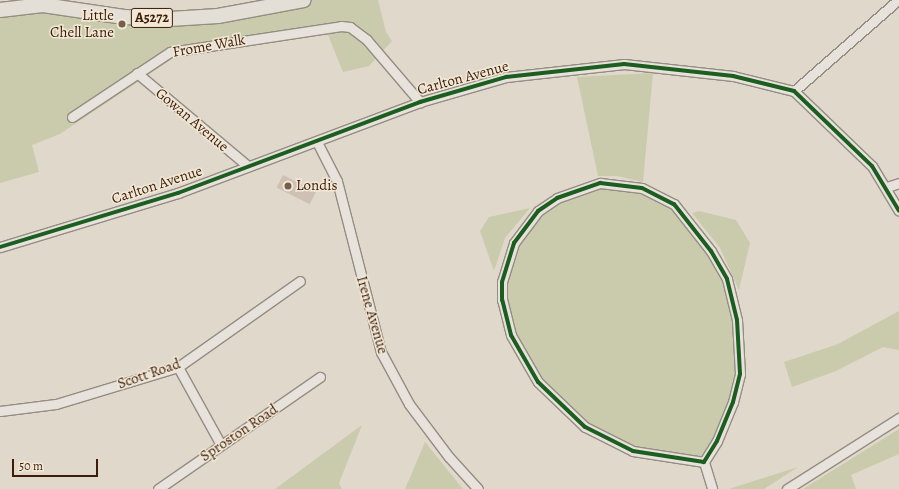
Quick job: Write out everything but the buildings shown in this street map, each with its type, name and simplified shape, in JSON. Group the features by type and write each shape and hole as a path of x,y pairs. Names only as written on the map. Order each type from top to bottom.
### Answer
{"main road":[{"name":"A5272","path":"0,10 43,5 124,17 170,19 225,14 304,0"}],"street":[{"path":"898,0 794,91 872,166 887,187 899,211"},
{"name":"Frome Walk","path":"72,117 170,52 341,26 350,26 367,40 420,102"},
{"name":"Carlton Avenue","path":"0,247 178,193 420,102 506,76 624,64 733,76 794,91"},
{"name":"Gowan Avenue","path":"137,73 248,166"},
{"name":"Irene Avenue","path":"317,142 337,181 381,352 409,404 449,458 478,489"},
{"path":"704,462 633,451 585,427 548,395 519,352 511,335 502,300 507,260 523,227 557,198 600,183 633,186 661,196 674,204 689,221 727,279 738,327 740,374 720,435 704,462 712,489"},
{"path":"887,187 899,183"},
{"name":"Scott Road","path":"0,411 56,404 178,367 300,280"},
{"path":"178,367 221,445"},
{"name":"Sproston Road","path":"158,489 320,377"},
{"path":"787,489 899,418"}],"green space":[{"path":"303,0 378,0 386,32 392,41 369,66 343,72 326,30 172,59 60,134 32,145 39,172 0,183 0,10 183,18"},
{"path":"653,73 643,182 617,176 598,176 577,77"},
{"path":"619,183 674,204 729,284 740,374 704,462 633,451 585,427 548,395 511,335 502,282 523,227 576,189"},
{"path":"530,208 505,238 494,271 480,231 489,217"},
{"path":"699,211 736,220 750,243 739,290 720,248 692,213"},
{"path":"899,311 899,350 883,347 836,371 792,387 784,362 838,344"},
{"path":"362,425 339,483 342,489 275,489"},
{"path":"899,429 899,454 851,475 856,489 803,489"},
{"path":"425,442 463,489 405,489"},
{"path":"798,467 764,489 729,489"}],"cycle path":[{"path":"0,247 178,193 420,102 506,77 624,64 733,76 794,91 872,166 899,211"},
{"path":"600,183 642,188 674,204 711,251 727,279 737,320 740,374 733,402 717,441 704,462 633,451 585,427 538,382 511,335 502,300 502,282 514,243 538,211 557,198 600,183"}],"place":[{"name":"Little Chell Lane","path":"122,24"},
{"name":"Londis","path":"288,186"}]}
